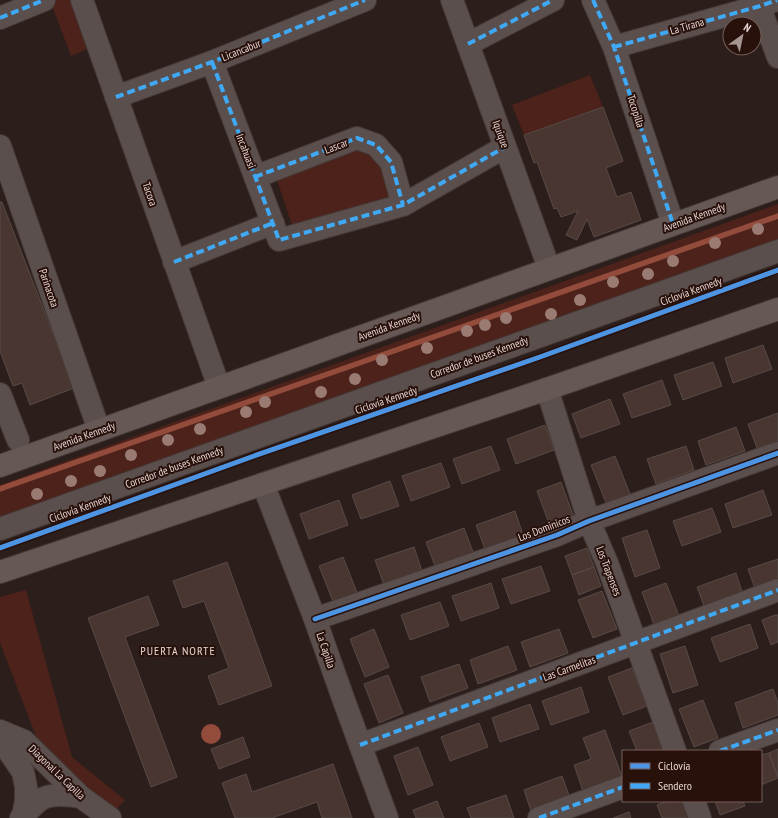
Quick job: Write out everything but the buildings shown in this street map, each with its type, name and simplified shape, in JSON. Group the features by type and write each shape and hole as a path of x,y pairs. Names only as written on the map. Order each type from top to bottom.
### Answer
{"main road":[{"name":"Avenida Kennedy","path":"0,466 778,187"},
{"path":"0,572 547,389 778,309"}],"street":[{"path":"0,18 44,0"},
{"name":"Tacora","path":"82,0 219,387"},
{"name":"Licancabur","path":"116,97 212,62 365,0"},
{"name":"Iquique","path":"452,0 549,268"},
{"path":"468,44 553,0"},
{"name":"Tocopilla","path":"593,0 614,47 673,224"},
{"path":"765,2 778,57"},
{"name":"La Tirana","path":"614,47 765,2"},
{"name":"Incahuasi","path":"212,62 276,232"},
{"name":"Lascar","path":"255,177 357,138 376,145 391,162 403,205"},
{"name":"Parinacota","path":"0,146 99,430"},
{"path":"174,262 276,232 403,205 505,147"},
{"name":"Corredor de buses Kennedy","path":"0,529 778,251"},
{"name":"Los Trapenses","path":"547,389 589,521 607,563 637,643 675,750"},
{"path":"0,394 18,440"},
{"name":"Los Dominicos","path":"316,619 557,535 589,521 778,453"},
{"name":"La Capilla","path":"263,484 316,619 342,698 387,818"},
{"name":"Las Carmelitas","path":"360,744 778,590"},
{"path":"723,750 778,730"},
{"name":"Diagonal La Capilla","path":"0,731 24,741 81,797 110,818"},
{"path":"0,738 23,772 26,787 26,801 22,817"},
{"path":"26,787 39,782 53,783 62,786 81,797"},
{"path":"539,818 622,787"},
{"path":"22,817 41,799 55,795 81,797"},
{"path":"694,802 700,818"}],"shaded area":[{"path":"50,0 82,0 97,45 71,56"},
{"path":"590,75 603,107 524,135 512,105"},
{"path":"361,149 374,153 386,166 394,195 299,228 292,225 277,180"},
{"path":"778,204 778,243 0,520 0,485"},
{"path":"26,590 72,757 125,800 116,810 81,785 47,754 36,736 0,643 0,597"},
{"path":"211,724 218,727 221,734 218,741 211,744 204,741 201,734 204,727"}],"waterway":[{"path":"0,489 778,216"}],"marked path":[{"path":"0,18 44,0"},
{"path":"116,97 212,62 365,0"},
{"path":"468,44 553,0"},
{"path":"593,0 614,47 673,224"},
{"path":"614,47 777,0"},
{"path":"212,62 279,240 403,205 505,147"},
{"path":"255,177 357,138 376,145 391,162 403,205"},
{"path":"174,262 273,223"},
{"path":"360,745 778,590"},
{"path":"723,750 778,730"},
{"path":"539,818 622,787"}],"cycle path":[{"name":"Ciclovía Kennedy","path":"0,548 254,456 540,357 778,270"},
{"path":"315,619 557,535 589,521 778,453"}],"district":[{"name":"PUERTA NORTE","path":"178,651"}]}
